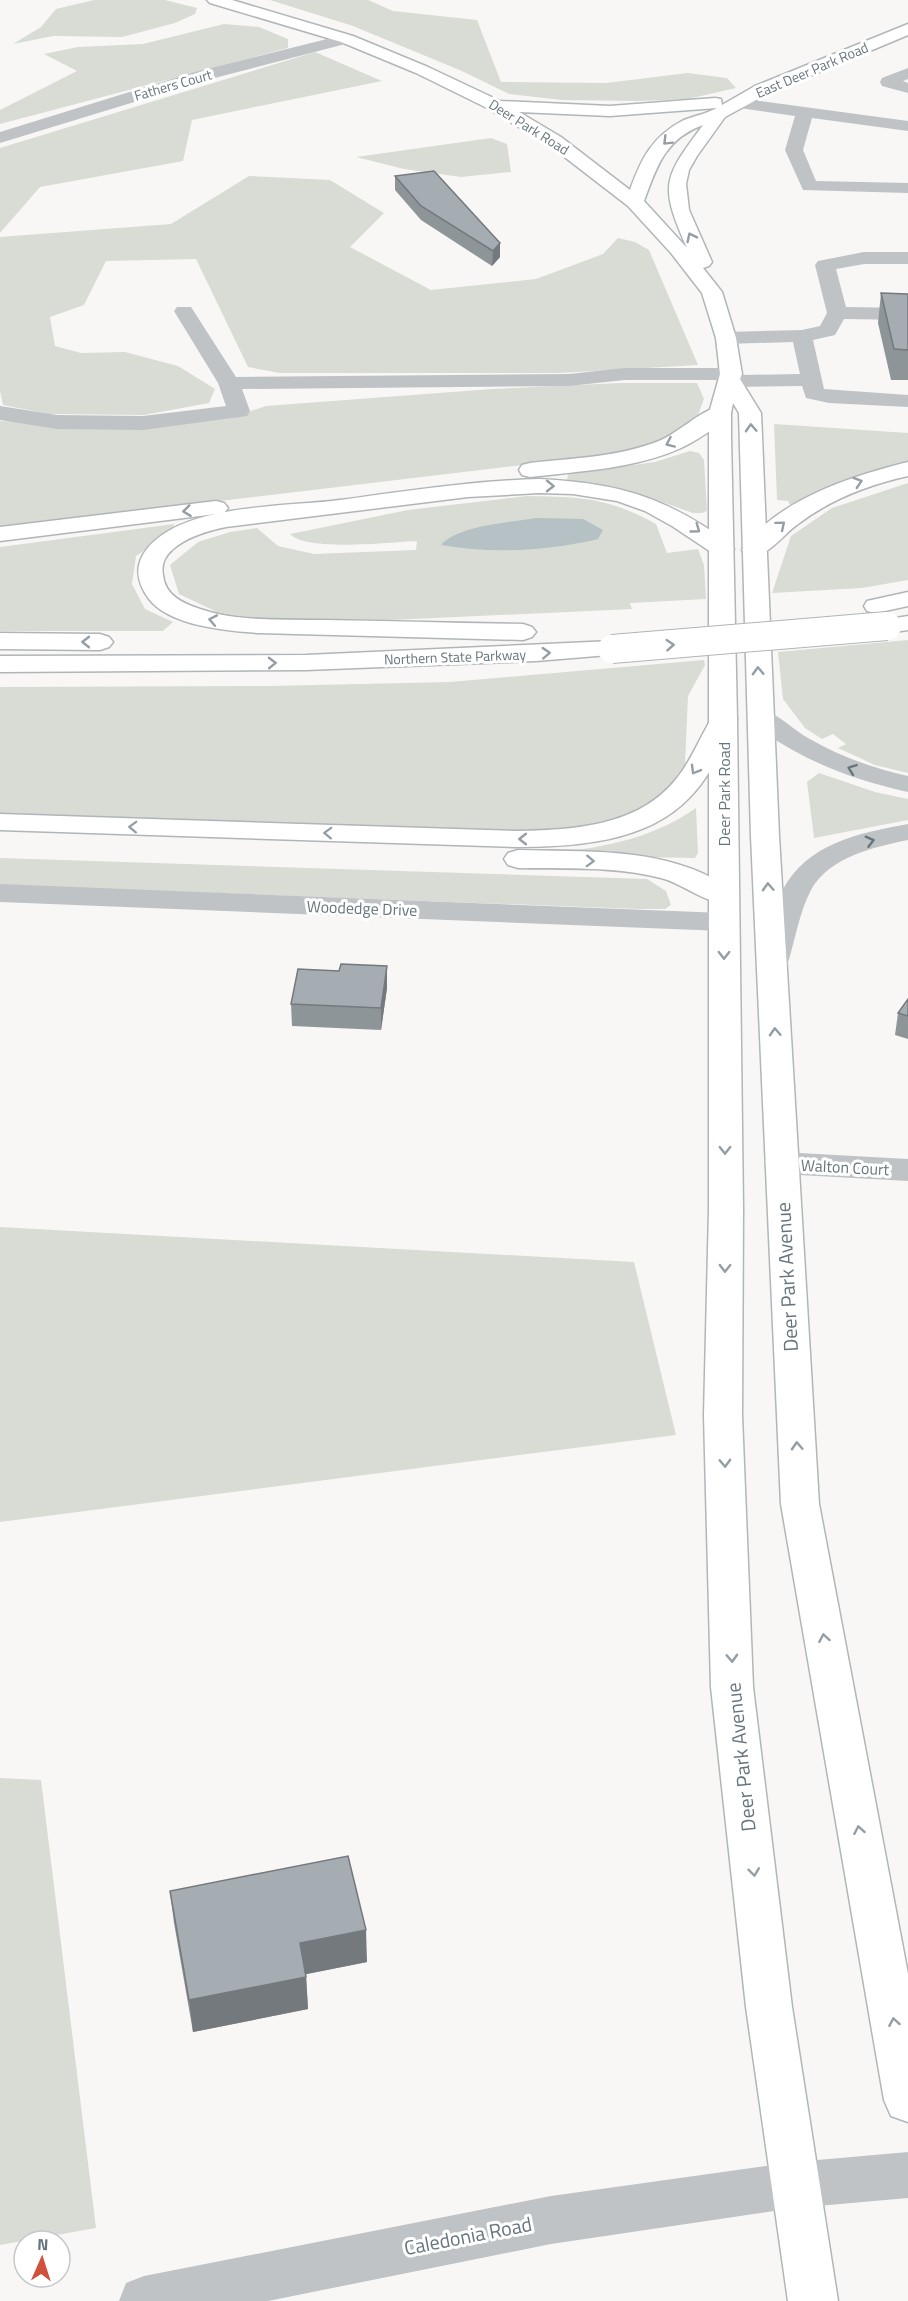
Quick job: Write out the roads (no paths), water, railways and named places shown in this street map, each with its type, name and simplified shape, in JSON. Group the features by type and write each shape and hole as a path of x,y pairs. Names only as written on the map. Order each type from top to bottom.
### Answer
{"main road":[{"name":"Deer Park Road","path":"215,0 347,39 422,70 491,103 555,141 635,202 678,249 711,292 726,338 731,378 750,413 760,717 778,1091"},
{"name":"East Deer Park Road","path":"635,202 650,160 670,136 690,124 718,114 761,90 908,29"},
{"path":"422,70 501,95 534,103 594,112"},
{"path":"491,103 594,112 636,112 738,103"},
{"name":"East Deer Park Road","path":"711,292 700,254 682,218 676,185 679,171 688,155 712,127 718,114"},
{"name":"Deer Park Road","path":"726,1209 720,413 731,378"},
{"path":"0,534 622,457 666,446 694,432 720,413"},
{"path":"754,550 787,520 819,498 853,484 908,469"},
{"path":"523,632 259,626 216,622 197,617 170,604 153,585 149,575 151,565 162,547 172,539 208,525 267,515 529,486 581,488 635,499 669,512 722,549"},
{"name":"Northern State Parkway","path":"0,665 383,660 612,638 890,618 908,600"},
{"name":"Northern State Parkway","path":"0,641 258,641 523,632 612,638"},
{"path":"0,822 515,839 572,837 624,824 665,805 689,781 724,719"},
{"path":"0,842 618,862 674,871 705,884 723,909"},
{"name":"Deer Park Avenue","path":"778,1091 800,1504 908,2100"},
{"name":"Deer Park Avenue","path":"726,1209 723,1415 732,1687 769,2007 813,2301"}],"street":[{"name":"Fathers Court","path":"0,138 197,77 347,39"},
{"path":"908,73 888,82 908,88"},
{"path":"738,103 908,126"},
{"path":"805,111 794,150 809,186 908,188"},
{"path":"726,338 802,336 828,331 837,313 825,265 864,258 908,258"},
{"path":"0,413 57,422 143,423 239,411 229,383 184,311"},
{"path":"837,313 908,314"},
{"path":"802,336 814,393 829,397 908,401"},
{"path":"229,383 568,380 625,374 812,380"},
{"path":"760,717 781,734 818,756 861,772 908,784"},
{"path":"772,966 795,892 811,870 849,847 908,832"},
{"name":"Woodedge Drive","path":"0,893 723,909"},
{"name":"Walton Court","path":"781,1163 908,1170"},
{"name":"Caledonia Road","path":"144,2301 551,2220 795,2185 908,2175"}]}
